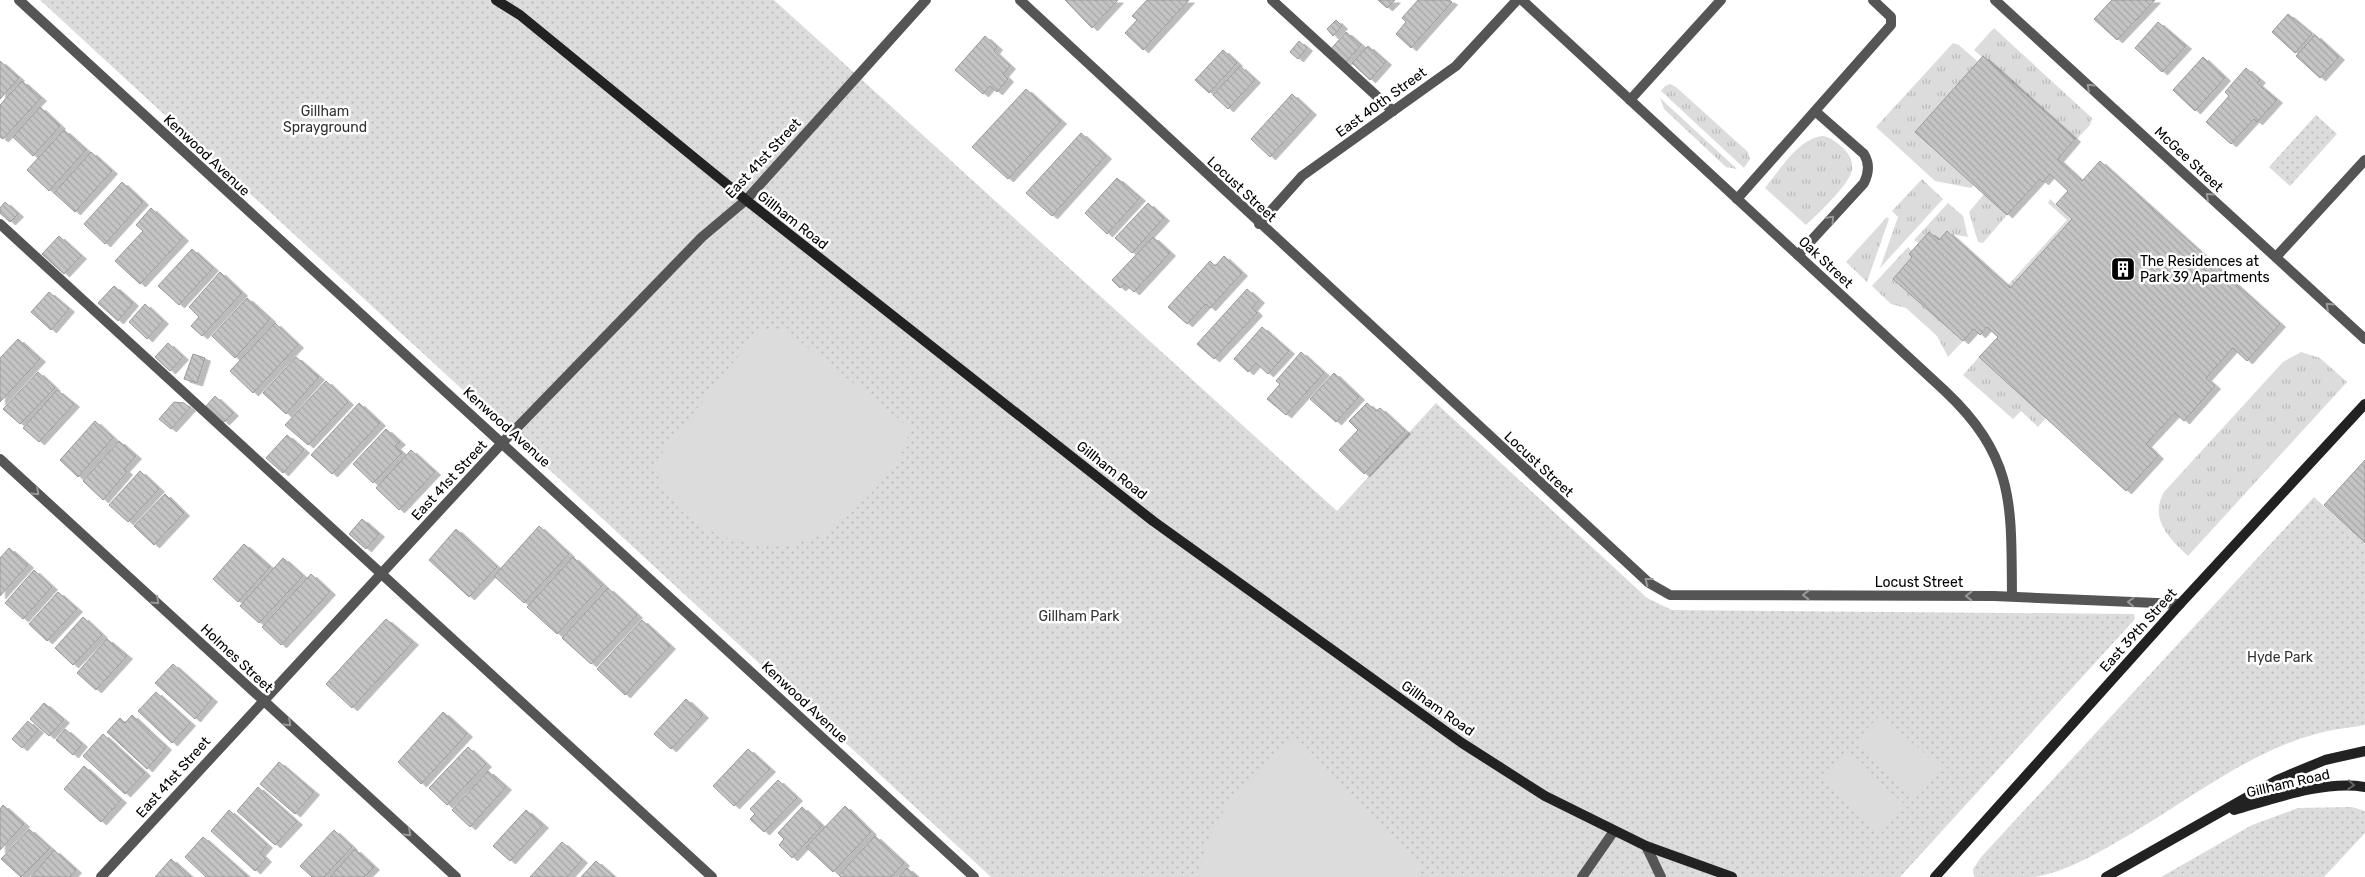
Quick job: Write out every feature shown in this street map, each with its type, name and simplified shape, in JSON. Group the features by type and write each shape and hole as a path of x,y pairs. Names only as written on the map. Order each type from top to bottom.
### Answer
{"main road":[{"name":"Gillham Road","path":"496,0 520,15 746,200 1153,521 1462,743 1545,796 1646,846 1732,877"},
{"name":"Gillham Road","path":"507,0 520,15"},
{"name":"East 39th Street","path":"1935,877 2180,604 2365,404"},
{"name":"Gillham Road","path":"2106,877 2276,780 2325,760 2365,751"},
{"name":"Gillham Road","path":"2218,814 2288,795 2347,784 2365,787"}],"street":[{"name":"Kenwood Avenue","path":"19,0 308,267 503,442 974,877"},
{"name":"East 41st Street","path":"101,877 503,442 702,237 746,200 926,0"},
{"name":"Locust Street","path":"1020,0 1259,224 1649,583 1670,595 2012,597 2180,604"},
{"path":"1272,0 1392,111"},
{"name":"East 40th Street","path":"1259,224 1302,176 1456,66 1517,0"},
{"name":"Oak Street","path":"1522,0 1962,408 1986,440 2002,475 2012,524 2012,597"},
{"path":"1630,100 1720,0"},
{"path":"1738,199 1891,25 1891,17 1873,0"},
{"name":"McGee Street","path":"1995,0 2365,339"},
{"path":"1798,254 1864,183 1868,172 1868,162 1864,154 1815,111"},
{"path":"2276,257 2365,160"},
{"path":"0,224 712,877"},
{"name":"Holmes Street","path":"0,459 456,877"},
{"path":"1582,877 1614,830"},
{"path":"1646,846 1661,877"}],"green space":[{"name":"Gillham Park","path":"40,0 774,0 1337,511 1436,403 1647,598 1672,610 2134,614 2135,619 1900,877 991,877"},
{"path":"1994,28 2092,118 2090,125 2076,140 1974,50"},
{"path":"1953,43 1959,45 1978,62 1915,132 1974,185 1971,188 1935,181 1876,127"},
{"path":"1670,84 1676,87 1748,152 1750,159 1744,168 1661,91"},
{"path":"1660,98 1737,169 1726,167 1664,109"},
{"path":"2316,115 2337,134 2290,186 2269,167"},
{"path":"1824,136 1830,138 1845,150 1851,160 1852,169 1840,190 1806,225 1765,188 1798,148 1806,142"},
{"path":"1922,179 1943,199 1880,268 1898,217 1892,211"},
{"path":"1984,194 2007,215 1983,243 1978,242 1969,212"},
{"path":"2050,199 2072,219 2010,288 2008,285 2067,220 2048,203"},
{"path":"1948,203 1963,216 1968,237 1951,234 1947,231 1939,240 1929,232 1919,243 1914,240"},
{"path":"1887,217 1889,219 1867,282 1846,262"},
{"path":"1908,247 1912,251 1912,257 1893,279 1963,341 1948,357 1937,336 1906,308 1891,304 1872,286"},
{"path":"783,328 909,427 908,436 902,453 885,478 849,515 830,530 806,541 788,544 751,544 715,533 684,513 670,497 652,466 758,331"},
{"path":"2301,352 2320,358 2347,382 2188,556 2168,535 2160,519 2160,502 2164,492 2283,362"},
{"path":"1979,357 2046,418 2038,427 2021,411 2013,419 1963,375"},
{"name":"Hyde Park","path":"2314,497 2365,544 2365,725 2322,732 2294,741 2253,759 2232,770 2113,845 2050,874 2035,877 1974,877 1973,869 1982,856"},
{"path":"1881,714 1940,768 1914,796 1855,742"},
{"path":"1297,738 1421,864 1420,877 1200,877 1203,856 1220,816 1248,780 1280,750"},
{"path":"1847,752 1906,806 1880,834 1821,780"},
{"path":"2352,807 2365,811 2365,833 2324,877 2161,877 2252,825 2298,808"}],"building":[{"path":"1065,0 1118,0 1092,28"},
{"path":"1147,0 1189,0 1143,50 1125,33 1137,20 1132,16"},
{"path":"1378,0 1395,0 1387,8"},
{"path":"1418,0 1449,0 1452,2 1411,48 1396,34 1406,22 1402,18"},
{"path":"2112,0 2155,0 2117,40 2094,19"},
{"path":"2288,14 2312,34 2295,53 2272,32"},
{"path":"1336,20 1342,26 1333,36 1327,29"},
{"path":"2158,22 2186,46 2162,72 2135,48"},
{"path":"1346,32 1361,45 1346,62 1331,49"},
{"path":"2315,35 2339,57 2320,78 2296,56"},
{"path":"985,36 997,47 994,51 1010,66 1003,74 1008,79 997,92 990,86 983,94 955,70"},
{"path":"1299,41 1307,48 1298,59 1290,52"},
{"path":"1368,46 1386,62 1370,80 1352,63"},
{"path":"1223,50 1237,63 1209,93 1195,80"},
{"name":"The Residences at Park 39 Apartments","path":"1983,56 2075,139 2058,159 2082,181 2100,161 2280,324 2247,361 2233,348 2206,378 2215,386 2184,421 2175,413 2146,444 2158,456 2126,491 1979,357 1998,337 1987,327 1980,335 1974,329 1963,341 1893,279 1912,257 1909,254 1929,232 1939,240 1947,231 2010,288 2072,219 2056,204 2068,191 2050,174 2043,182 2040,179 2007,215 1915,132"},
{"path":"2203,57 2225,78 2195,111 2173,90"},
{"path":"0,61 19,78 0,99"},
{"path":"1240,66 1255,80 1228,109 1213,95"},
{"path":"2246,68 2260,80 2257,83 2277,100 2257,122 2254,119 2231,144 2206,122 2229,96 2225,92"},
{"path":"22,81 41,98 3,139 0,137 0,105"},
{"path":"1026,89 1061,121 1008,179 972,147"},
{"path":"1292,94 1311,112 1270,157 1251,139"},
{"path":"40,107 60,126 33,156 13,137"},
{"path":"64,130 86,150 49,191 27,170"},
{"path":"1081,133 1106,156 1052,216 1026,193"},
{"path":"91,152 112,171 75,212 54,193"},
{"path":"1117,178 1140,198 1107,234 1085,213"},
{"path":"122,182 143,202 105,244 84,224"},
{"path":"5,202 18,214 10,222 0,213 0,208"},
{"path":"1148,203 1164,218 1132,253 1115,238"},
{"path":"151,208 183,238 140,284 115,261 143,231 136,225"},
{"path":"59,236 81,256 64,274 42,254"},
{"path":"1153,237 1170,253 1134,292 1125,284 1120,288 1112,280"},
{"path":"192,249 213,268 179,305 158,286"},
{"path":"1224,256 1242,273 1210,308 1206,304 1187,324 1168,307 1210,261 1215,266"},
{"path":"220,272 242,293 202,336 191,326 199,317 189,307"},
{"path":"114,286 133,303 118,321 98,303"},
{"path":"1247,289 1259,300 1252,308 1257,313 1214,359 1197,344"},
{"path":"49,292 69,309 51,330 31,312"},
{"path":"247,298 270,319 235,358 212,336"},
{"path":"145,304 163,321 147,339 129,322"},
{"path":"275,323 298,345 253,393 230,371"},
{"path":"1262,327 1289,351 1268,374 1256,363 1248,372 1234,359"},
{"path":"18,339 40,359 0,402 0,358"},
{"path":"168,343 183,357 170,371 155,357"},
{"path":"1301,352 1324,373 1286,415 1267,399 1280,384 1276,381"},
{"path":"193,354 205,358 197,383 184,379"},
{"path":"296,357 319,377 286,414 263,393"},
{"path":"38,372 55,388 20,424 3,409"},
{"path":"1334,373 1359,397 1336,422 1310,399"},
{"path":"326,381 348,402 308,445 285,425"},
{"path":"57,390 74,404 39,442 23,428"},
{"path":"215,396 233,413 224,422 206,406"},
{"path":"174,402 184,403 190,408 171,429 159,419"},
{"path":"359,403 380,423 332,474 311,455"},
{"path":"1367,403 1376,411 1380,408 1405,431 1364,474 1339,450 1358,430 1349,421"},
{"path":"95,421 113,438 78,477 60,460"},
{"path":"386,429 400,442 395,446 402,453 373,483 353,464"},
{"path":"287,435 304,450 283,473 266,458"},
{"path":"119,441 136,456 124,469 127,472 103,500 83,481"},
{"path":"411,450 435,472 399,510 376,488"},
{"path":"2365,460 2365,543 2324,505"},
{"path":"140,471 159,489 128,522 109,505"},
{"path":"165,494 184,513 154,545 134,526"},
{"path":"362,519 379,534 366,549 349,534"},
{"path":"539,526 569,554 524,603 494,576"},
{"path":"456,529 497,567 469,597 429,560"},
{"path":"244,544 270,567 238,602 213,579"},
{"path":"9,548 28,565 0,596 0,558"},
{"path":"573,557 603,585 557,634 527,607"},
{"path":"283,558 303,576 259,623 240,606"},
{"path":"34,570 52,587 23,619 5,603"},
{"path":"311,574 330,592 281,645 262,627"},
{"path":"608,588 637,615 591,664 562,638"},
{"path":"58,592 77,609 47,641 29,624"},
{"path":"83,617 102,635 73,665 55,648"},
{"path":"386,619 413,642 352,708 326,684"},
{"path":"642,620 670,646 625,695 597,669"},
{"path":"107,639 127,656 96,690 77,673"},
{"path":"173,664 212,699 195,719 155,683"},
{"path":"156,692 190,723 172,743 138,711"},
{"path":"686,699 703,715 671,749 654,734"},
{"path":"44,703 64,720 49,736 30,719"},
{"path":"443,712 467,734 421,784 398,762"},
{"path":"132,715 166,747 147,769 107,732 120,718 125,723"},
{"path":"28,721 38,730 22,748 12,739"},
{"path":"65,729 82,744 73,755 56,740"},
{"path":"103,734 145,773 125,794 83,756"},
{"path":"468,747 486,764 447,805 429,788"},
{"path":"748,749 770,769 734,806 713,786"},
{"path":"279,762 314,792 295,814 260,784"},
{"path":"84,766 121,800 101,822 64,789"},
{"path":"488,771 506,787 470,827 452,810"},
{"path":"778,780 797,798 764,832 750,819 755,814 750,809"},
{"path":"258,787 297,822 275,845 237,811"},
{"path":"3,805 24,824 0,850 0,809"},
{"path":"845,806 871,832 833,872 806,847"},
{"path":"802,807 822,826 792,858 779,845 784,839 778,833"},
{"path":"229,810 267,845 260,853 266,859 255,871 211,831"},
{"path":"526,810 543,825 510,861 493,846"},
{"path":"29,829 50,848 21,877 1,859"},
{"path":"334,830 352,847 324,877 312,877 300,866"},
{"path":"875,836 904,863 891,877 841,877 839,875"},
{"path":"203,837 247,877 206,877 185,857"},
{"path":"562,842 582,860 567,877 530,877"},
{"path":"355,849 374,867 364,877 330,877"},
{"path":"54,850 76,870 70,877 31,877"},
{"path":"171,859 191,877 155,877"},
{"path":"596,861 614,877 581,877"},
{"path":"907,868 917,877 899,877"}],"place":[{"name":"The Residences at Park 39 Apartments","path":"2123,269"}],"park label":[{"name":"Gillham Sprayground","path":"325,120"}]}
